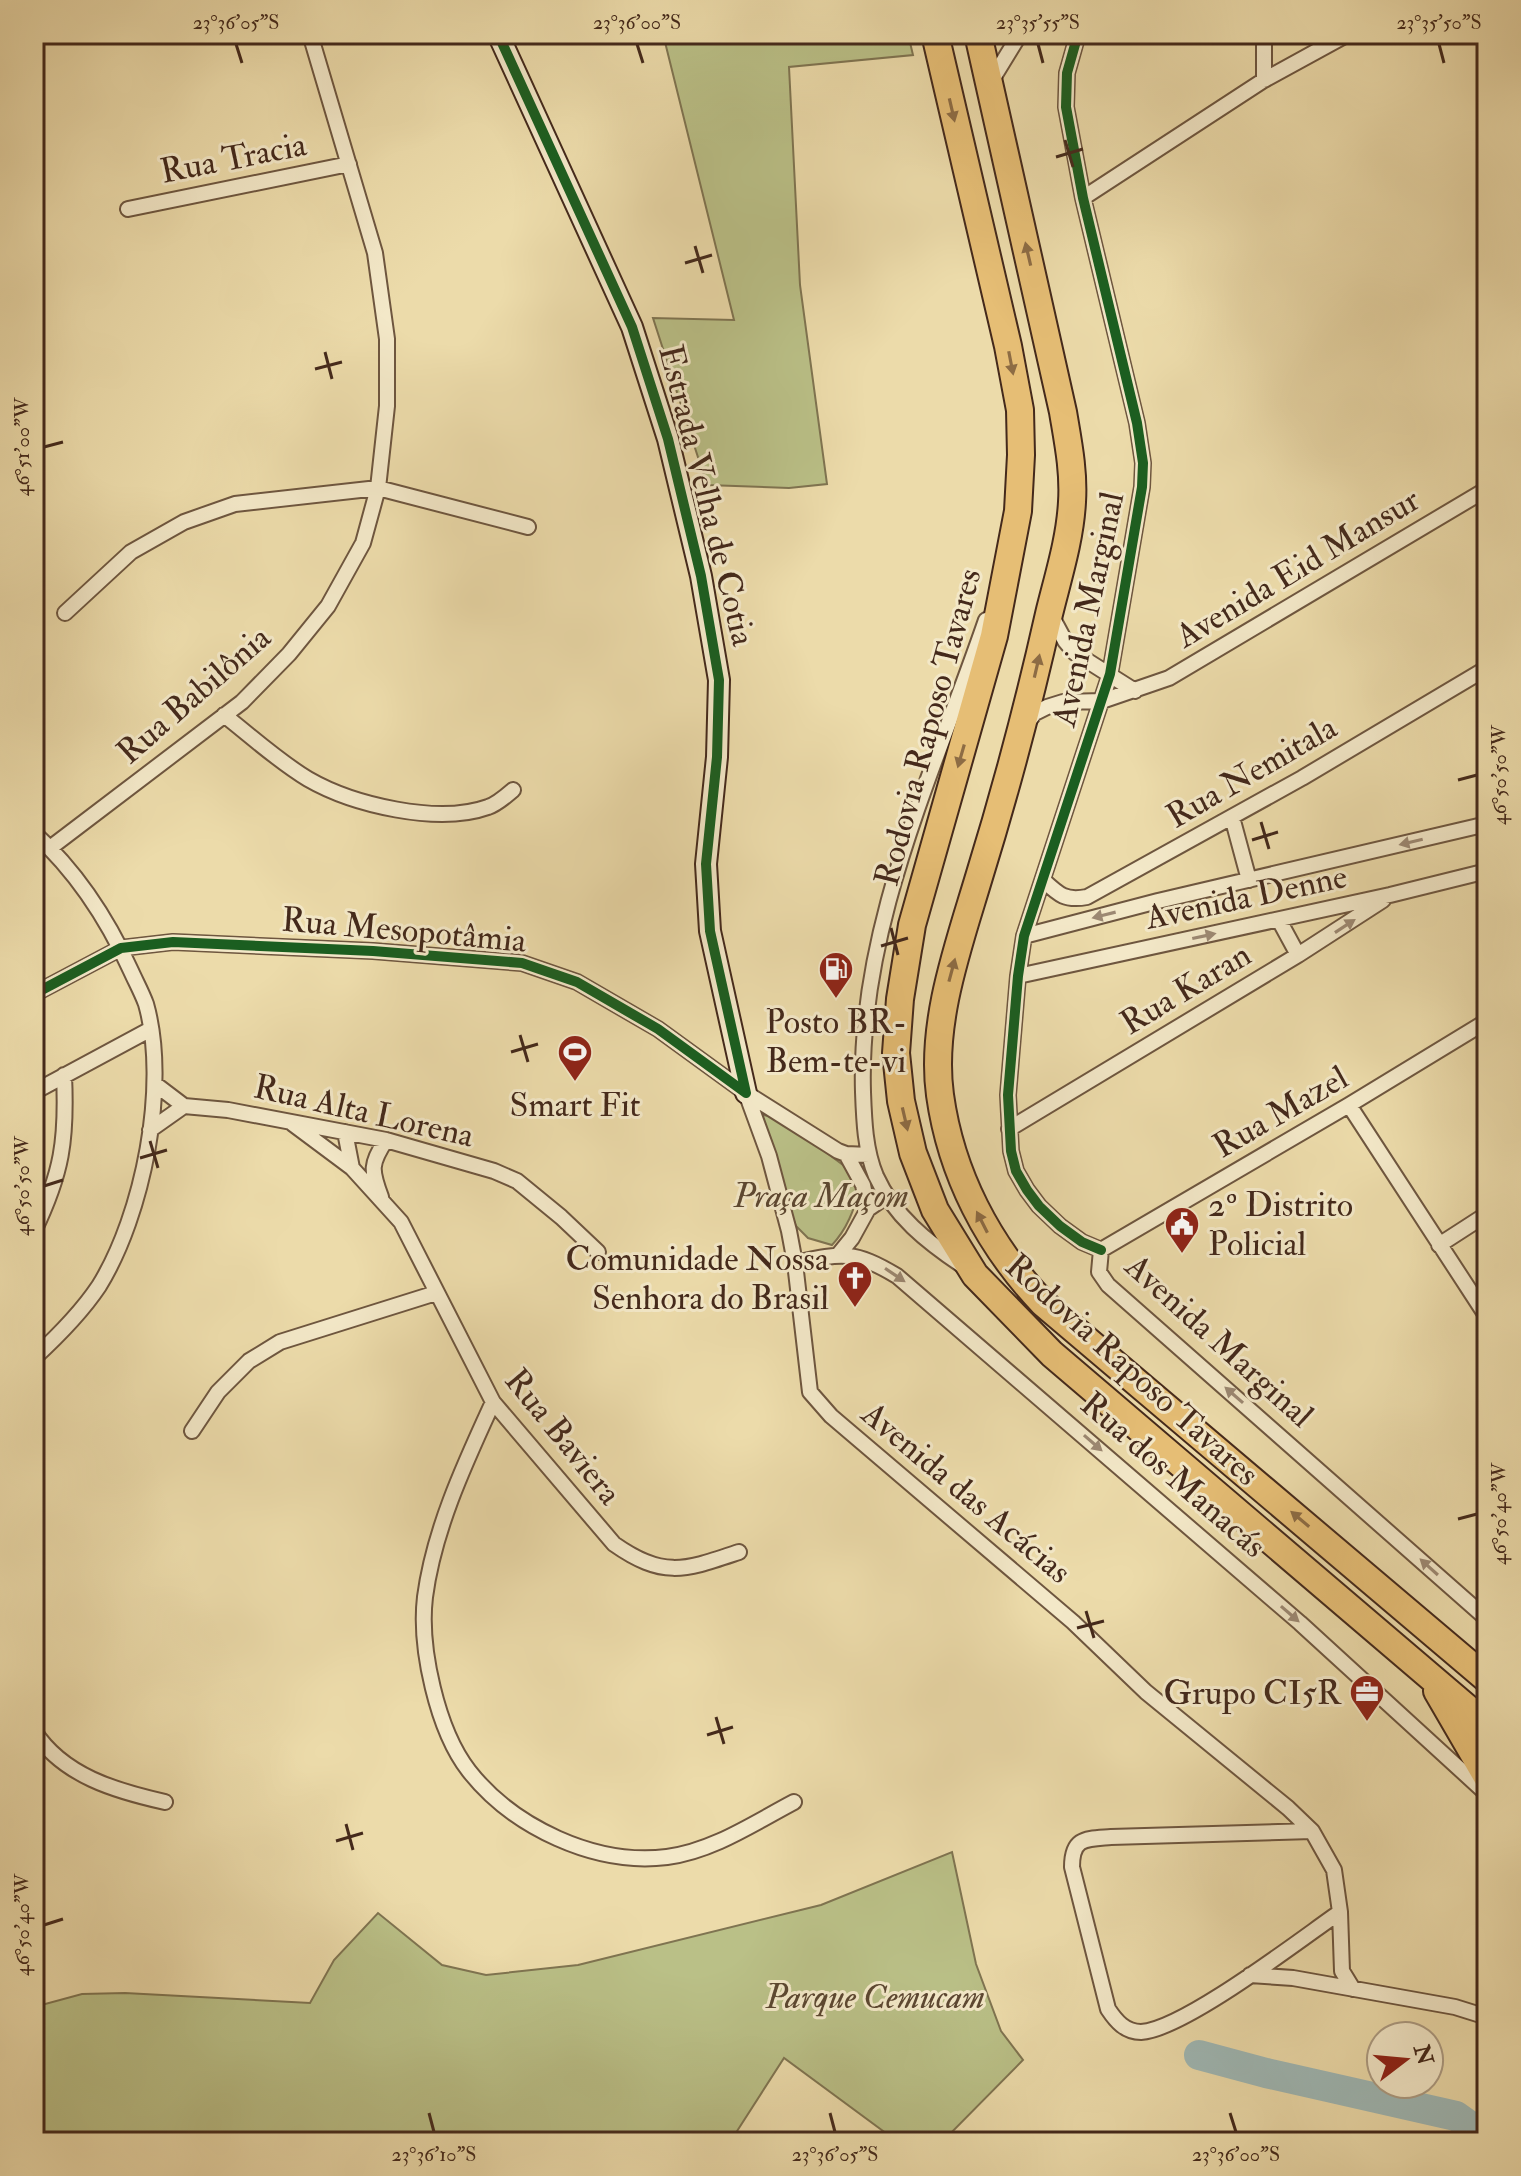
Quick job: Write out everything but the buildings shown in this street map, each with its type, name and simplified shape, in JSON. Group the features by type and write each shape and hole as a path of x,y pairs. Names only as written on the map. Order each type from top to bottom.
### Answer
{"highway":[{"name":"Rodovia Raposo Tavares","path":"935,34 1002,317 1020,410 1021,455 1018,511 994,636 912,925 900,999 896,1053 901,1101 913,1153 935,1210 975,1275 1052,1354 1487,1725"},
{"name":"Rodovia Raposo Tavares","path":"978,34 1063,412 1072,462 1072,501 1067,541 1024,727 949,977 941,1034 940,1093 950,1142 964,1184 988,1233 1043,1303 1487,1679"},
{"path":"1425,1670 1487,1777"}],"street":[{"name":"Rua Babilônia","path":"50,848 242,702 289,654 328,606 363,543 378,488 387,406 387,339 375,253 310,34"},
{"name":"Estrada Velha de Cotia","path":"498,34 632,327 668,439 701,576 719,680 717,757 706,864 710,931 746,1093"},
{"path":"989,84 1020,34"},
{"name":"Avenida Marginal","path":"1078,34 1067,73 1066,107 1083,198 1137,423 1143,463 1138,511 1110,674 1024,936 1008,1095 1009,1129 1016,1171 1039,1206 1082,1242 1101,1250 1099,1272 1108,1285 1487,1619"},
{"path":"1264,34 1264,80"},
{"path":"1083,198 1264,80 1348,34"},
{"name":"Rua Tracia","path":"128,209 349,164"},
{"path":"65,613 131,552 184,522 235,504 378,488 528,527"},
{"name":"Avenida Eid Mansur","path":"1024,727 1035,713 1047,707 1063,702 1102,701 1169,678 1487,489"},
{"path":"975,1275 925,1241 887,1196 875,1174 869,1155 862,1053 869,985 915,815 1009,552"},
{"path":"1050,613 1075,653 1135,691"},
{"name":"Rua Nemitala","path":"1043,880 1071,900 1087,897 1232,817 1487,668"},
{"path":"224,715 308,779 357,802 403,810 458,812 489,807 513,790"},
{"path":"1232,817 1249,880"},
{"path":"1024,936 1487,824"},
{"path":"34,833 96,903 121,948 145,1002 151,1029 155,1084 142,1181 118,1247 99,1285 63,1332 34,1358"},
{"name":"Avenida Denne","path":"1018,976 1487,871"},
{"name":"Rua Karan","path":"1009,1129 1298,955 1390,895"},
{"path":"1279,920 1298,955"},
{"name":"Rua Mesopotâmia","path":"34,994 121,948 173,942 373,951 522,963 577,982 658,1029 746,1093 846,1154 869,1155"},
{"name":"Rua Mazel","path":"1101,1250 1487,1021"},
{"path":"34,1092 151,1029"},
{"path":"34,1231 52,1195 60,1166 66,1125 64,1075"},
{"path":"150,1130 184,1106 155,1084"},
{"name":"Avenida das Acácias","path":"746,1093 773,1171 795,1263 810,1392 819,1405 1073,1622 1146,1692 1312,1831 1334,1870 1340,1912 1342,1971 1353,1989"},
{"path":"1349,1105 1487,1317"},
{"name":"Rua Alta Lorena","path":"184,1106 228,1110 386,1140 469,1163 517,1181 598,1252"},
{"name":"Rua Baviera","path":"290,1121 352,1168 401,1222 493,1402 614,1544 635,1558 659,1568 692,1568 739,1552"},
{"path":"345,1132 352,1168"},
{"path":"382,1201 373,1176 373,1164 386,1140"},
{"path":"846,1154 863,1185 868,1209"},
{"path":"839,1254 868,1209 887,1196"},
{"path":"1439,1245 1487,1214"},
{"name":"Rua dos Manacás","path":"795,1263 839,1254 878,1264 924,1297 1300,1623 1487,1794"},
{"path":"192,1431 218,1392 249,1361 280,1342 436,1293"},
{"path":"493,1402 452,1500 434,1554 425,1599 426,1653 447,1732 468,1770 504,1808 558,1838 615,1858 666,1857 704,1849 794,1802"},
{"path":"34,1731 51,1752 65,1763 106,1787 165,1802"},
{"path":"1312,1831 1087,1839 1077,1844 1072,1854 1072,1867 1108,2009 1120,2026 1138,2032 1157,2029 1249,1975 1340,1912"},
{"path":"1249,1975 1293,1978 1455,2007 1487,2017"}],"green space":[{"path":"663,34 908,34 913,55 789,67 800,285 827,484 789,488 707,485 653,318 734,320"},
{"name":"Praça Maçom","path":"756,1115 777,1116 843,1165 860,1188 849,1219 832,1245 808,1238 796,1226"},
{"name":"Parque Cemucam","path":"952,1852 976,1964 1001,2031 1023,2060 942,2142 898,2142 784,2058 730,2142 34,2142 34,2007 82,1994 125,1993 310,2003 334,1960 378,1913 442,1965 486,1975 578,1965 821,1905"}],"waterway":[{"path":"1199,2055 1456,2116 1487,2138"}],"cycle path":[{"path":"498,34 632,327 668,439 701,576 719,680 717,757 706,864 710,931 746,1093"},
{"path":"1078,34 1067,73 1066,107 1083,198 1137,423 1143,463 1142,487 1110,674 1024,936 1008,1095 1011,1151 1016,1171 1027,1190 1060,1226 1082,1242 1101,1250"},
{"path":"34,994 121,948 173,942 373,951 522,963 577,982 658,1029 746,1093"}],"place":[{"name":"Posto BR- Bem-te-vi","path":"836,1000"},
{"name":"Smart Fit","path":"575,1083"},
{"name":"2º Distrito Policial","path":"1182,1255"},
{"name":"Comunidade Nossa Senhora do Brasil","path":"855,1309"},
{"name":"Grupo CI5R","path":"1367,1723"}]}
